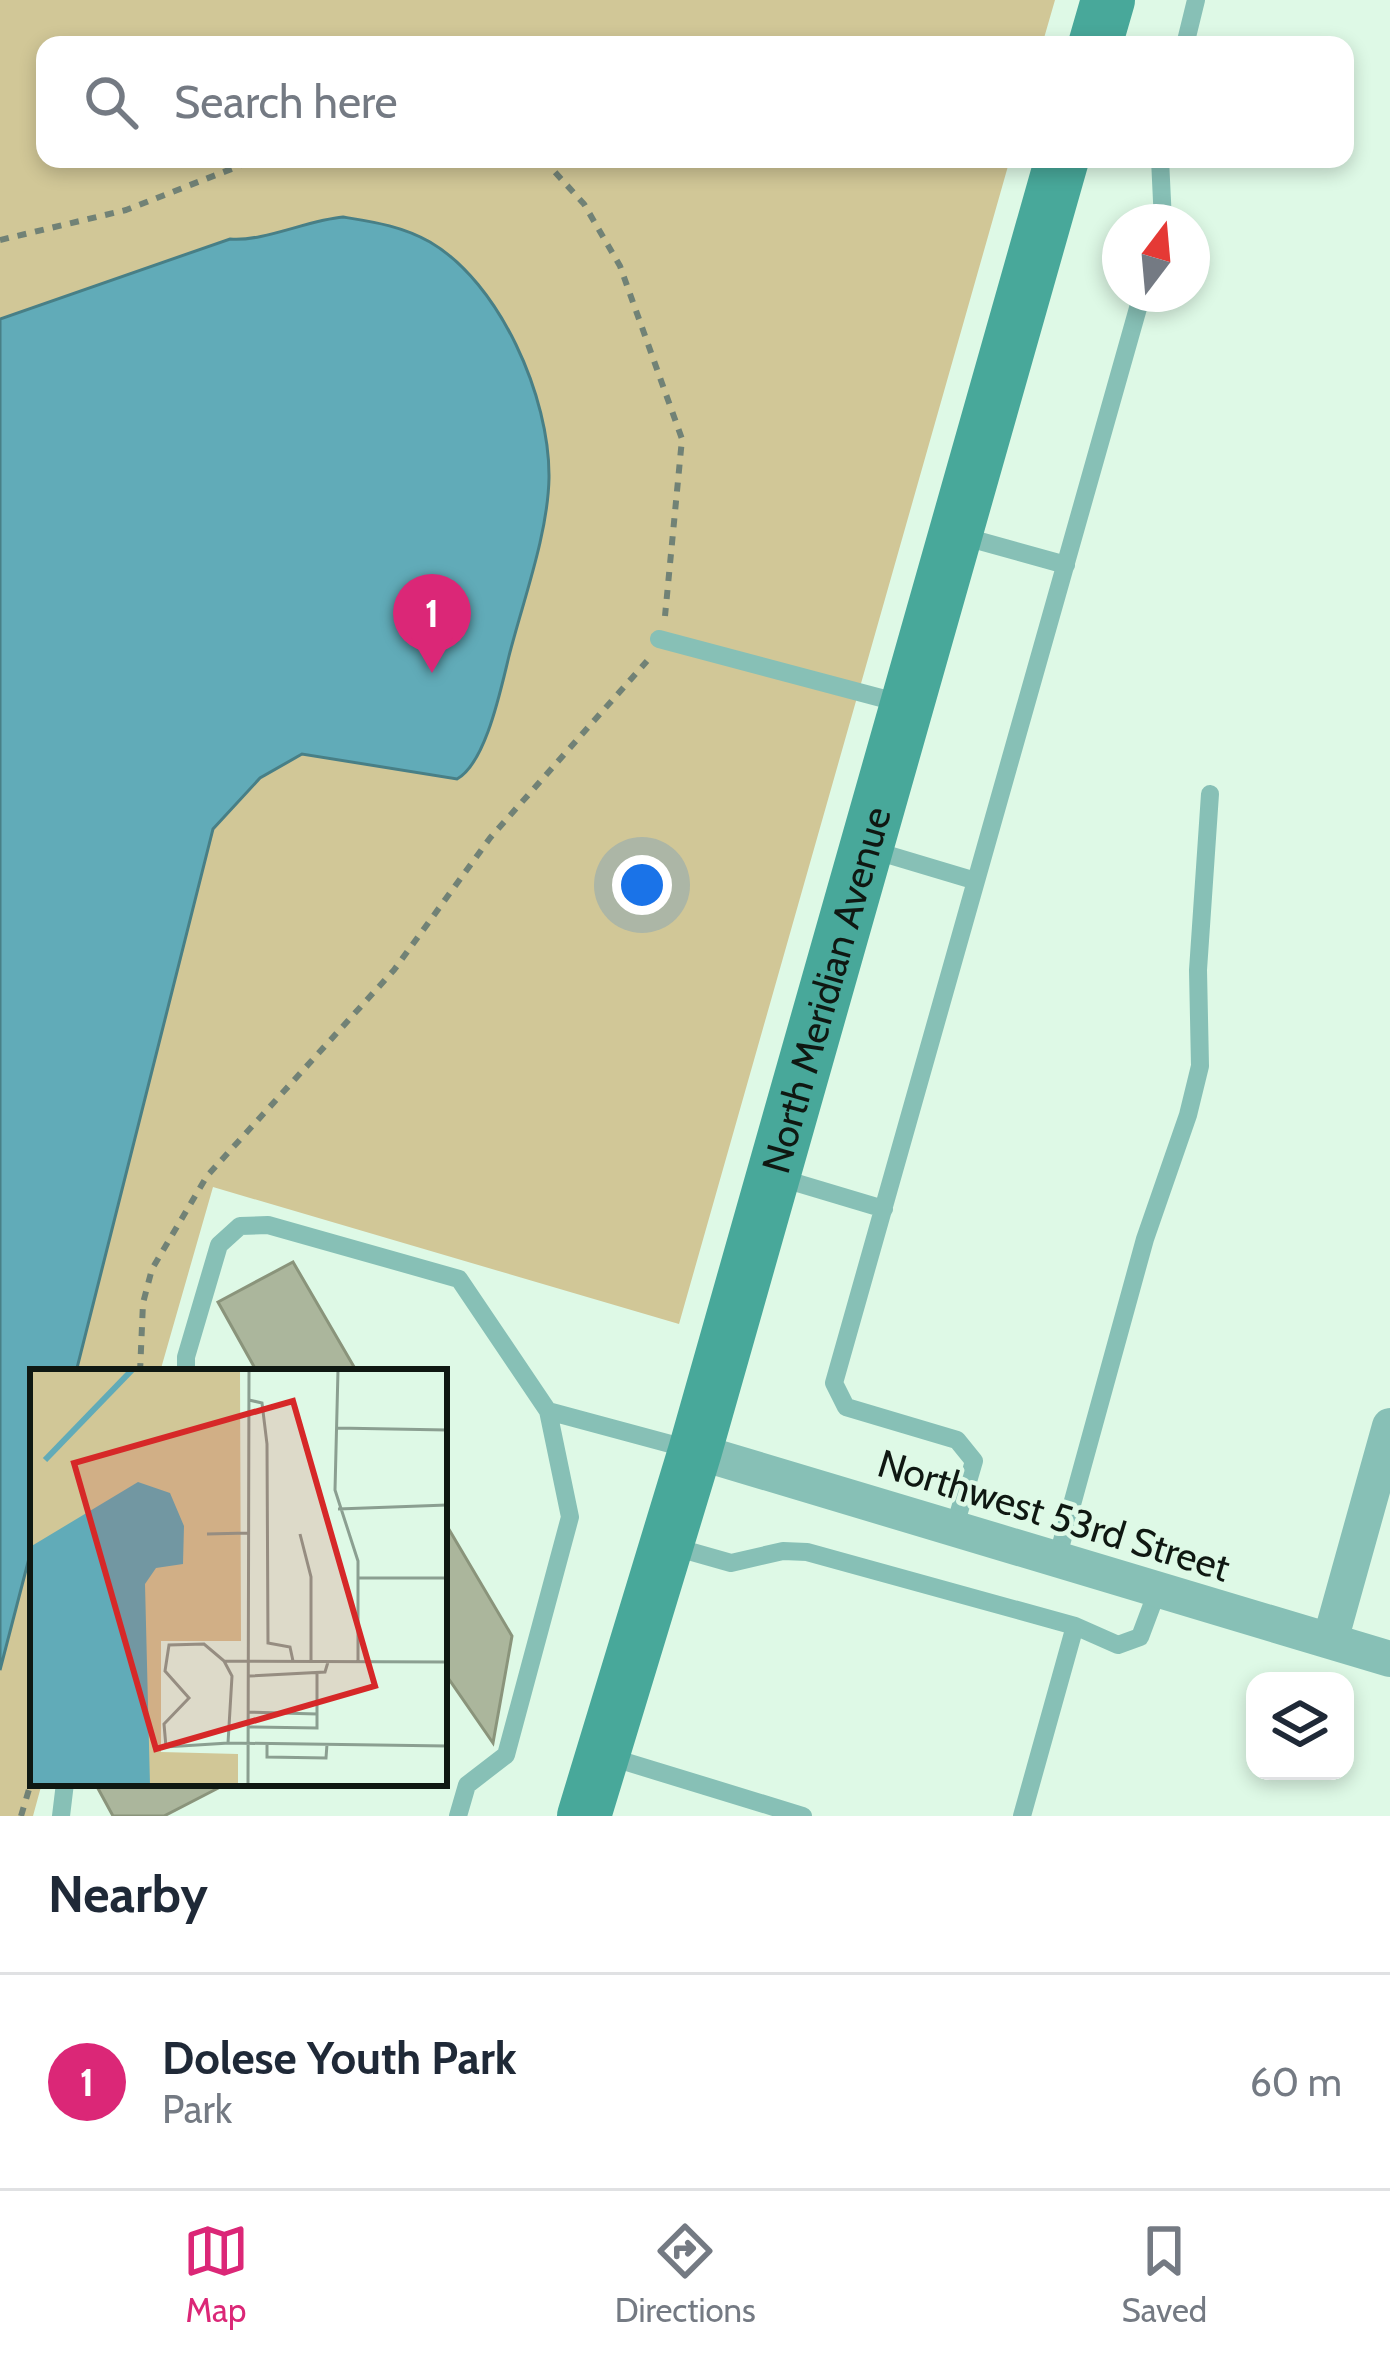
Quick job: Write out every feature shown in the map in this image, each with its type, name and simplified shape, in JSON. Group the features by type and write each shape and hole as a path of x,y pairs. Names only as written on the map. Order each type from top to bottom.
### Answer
{"main road":[{"path":"1098,36 1108,0"},
{"name":"North Meridian Avenue","path":"584,1816 694,1451 1059,168"}],"street":[{"path":"1330,1641 1390,1426"},
{"name":"Northwest 53rd Street","path":"694,1451 1390,1659"}],"lane":[{"path":"1187,36 1196,0"},
{"path":"1160,168 1162,204"},
{"path":"954,1529 974,1461 957,1440 846,1407 834,1383 1137,312"},
{"path":"954,534 1066,565"},
{"path":"659,639 905,704"},
{"path":"1058,1559 1145,1240 1200,1066 1198,970 1210,794"},
{"path":"864,848 976,881"},
{"path":"772,1175 884,1209"},
{"path":"186,1369 219,1245 240,1226 268,1226 459,1279 548,1411 570,1517 506,1755 466,1785 458,1816"},
{"path":"548,1411 694,1451"},
{"path":"667,1544 730,1563 783,1551 806,1552 1075,1626 1118,1645 1140,1637 1157,1589"},
{"path":"1022,1816 1075,1626"},
{"path":"602,1755 803,1816"},
{"path":"61,1816 64,1786"}],"path":[{"path":"0,241 126,210 234,168"},
{"path":"140,1369 142,1303 152,1268 207,1176 394,970 490,838 646,662 659,639 682,439 620,266 584,204 551,168"},
{"path":"21,1816 30,1786"}],"shaded area":[{"path":"0,0 1055,0 1045,36 36,36 36,168 1007,168 679,1324 213,1187 161,1369 30,1369 30,1786 41,1786 33,1816 0,1816"}],"water":[{"path":"343,217 398,228 430,242 455,261 499,313 530,379 547,446 548,499 540,544 491,724 476,758 457,779 302,754 260,778 213,829 77,1369 30,1369 30,1555 0,1670 0,319 230,239"}],"building":[{"path":"293,1262 355,1369 255,1369 218,1302"},
{"path":"447,1526 512,1636 493,1743 447,1676"},
{"path":"97,1786 222,1786 164,1816 113,1816"}],"place":[{"name":"Dolese Youth Park","path":"432,673"}]}
